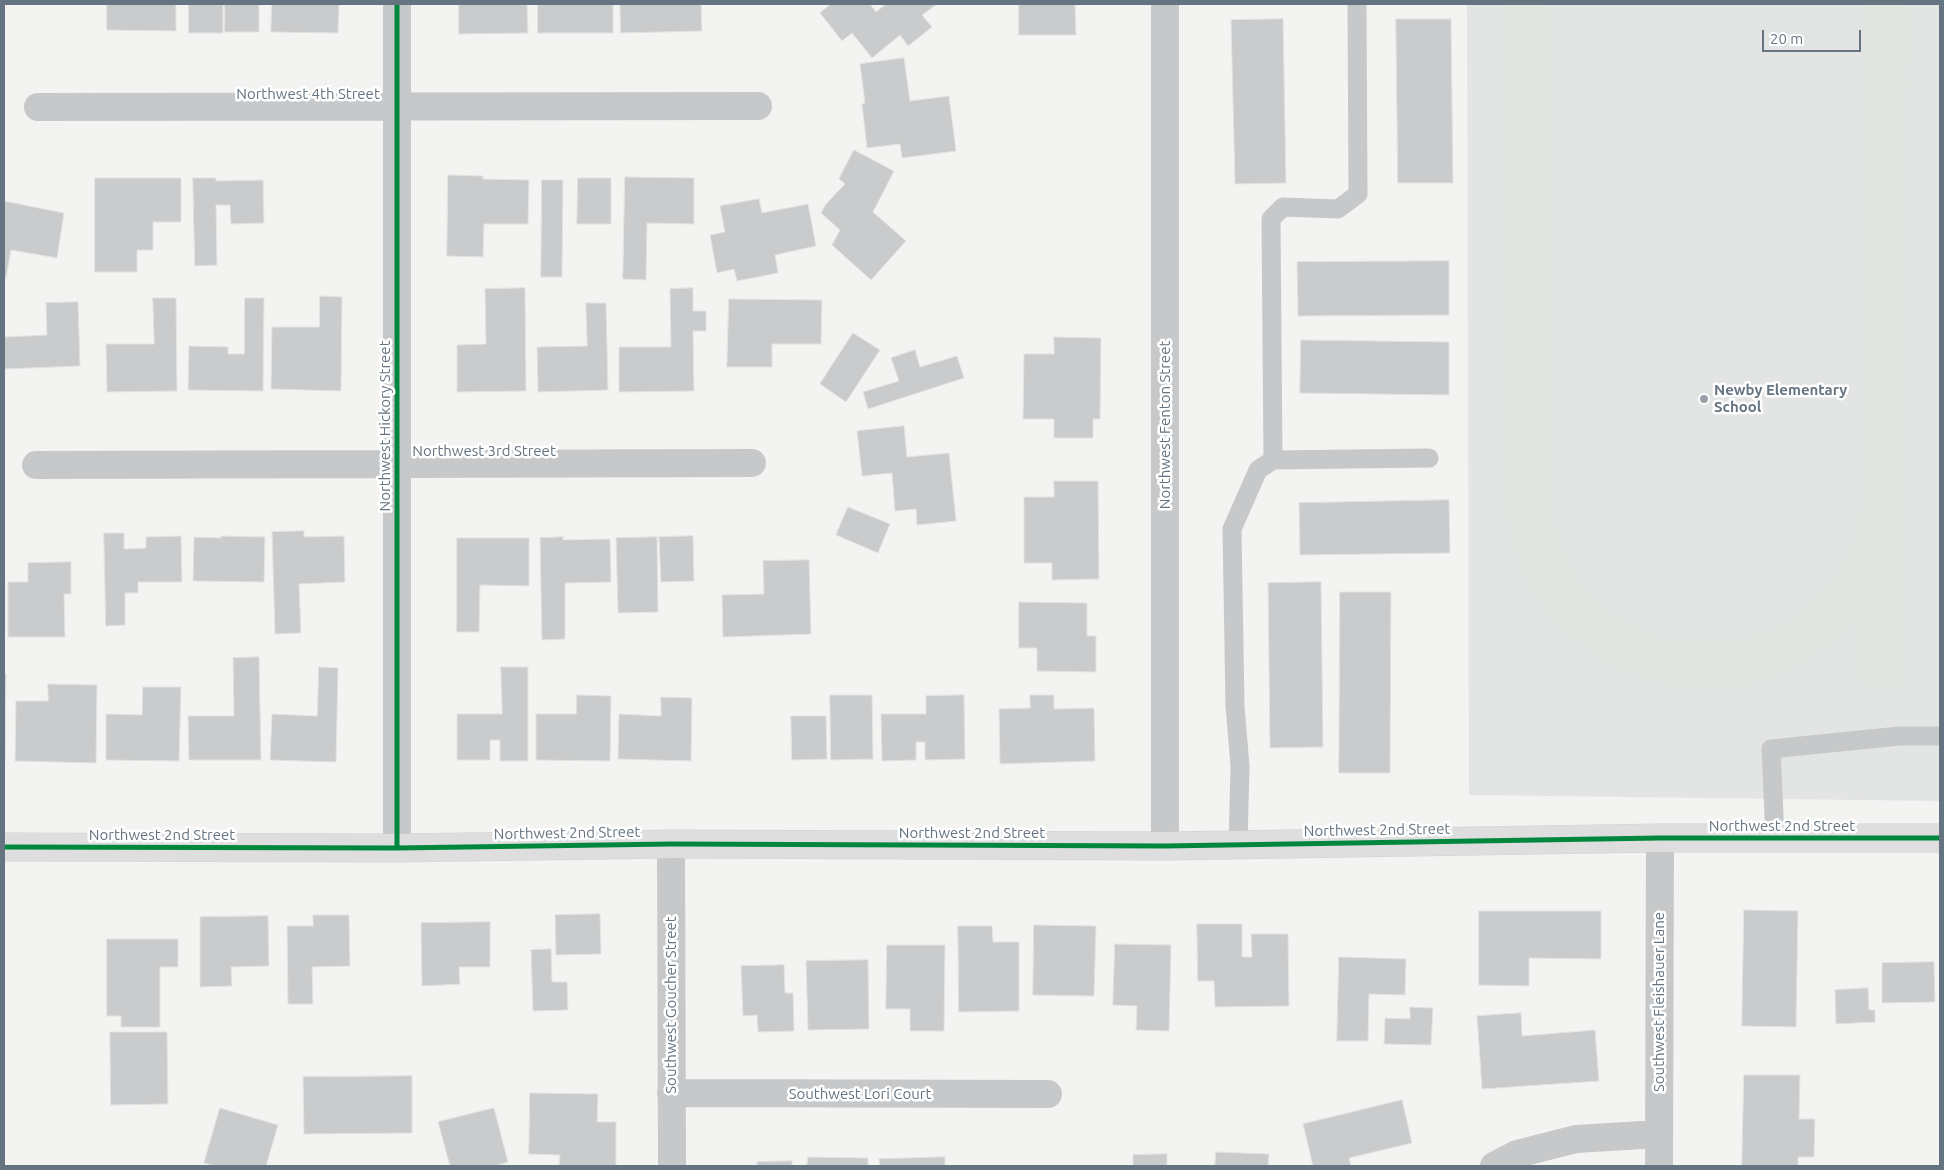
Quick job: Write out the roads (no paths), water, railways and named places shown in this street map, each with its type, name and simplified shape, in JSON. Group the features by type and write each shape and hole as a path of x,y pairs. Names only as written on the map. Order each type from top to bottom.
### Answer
{"main road":[{"name":"Northwest 2nd Street","path":"4,847 398,848 671,844 1165,846 1660,838 1940,838"}],"street":[{"name":"Northwest Hickory Street","path":"396,4 398,848"},
{"name":"Northwest Fenton Street","path":"1165,4 1165,846"},
{"name":"Northwest 4th Street","path":"38,107 758,106"},
{"name":"Northwest 3rd Street","path":"36,465 752,463"},
{"name":"Southwest Fleishauer Lane","path":"1659,1166 1660,838"},
{"name":"Southwest Goucher Street","path":"671,844 672,1166"},
{"name":"Southwest Lori Court","path":"672,1093 1048,1094"},
{"path":"1494,1166 1517,1154 1576,1139 1659,1134"}],"lane":[{"path":"1273,460 1271,220 1283,207 1338,209 1358,194 1357,4"},
{"path":"1238,845 1240,766 1235,706 1232,529 1258,470 1273,460 1429,458"},
{"path":"1775,838 1771,749 1899,736 1940,736"}],"place":[{"name":"Newby Elementary School","path":"1704,399"}]}
